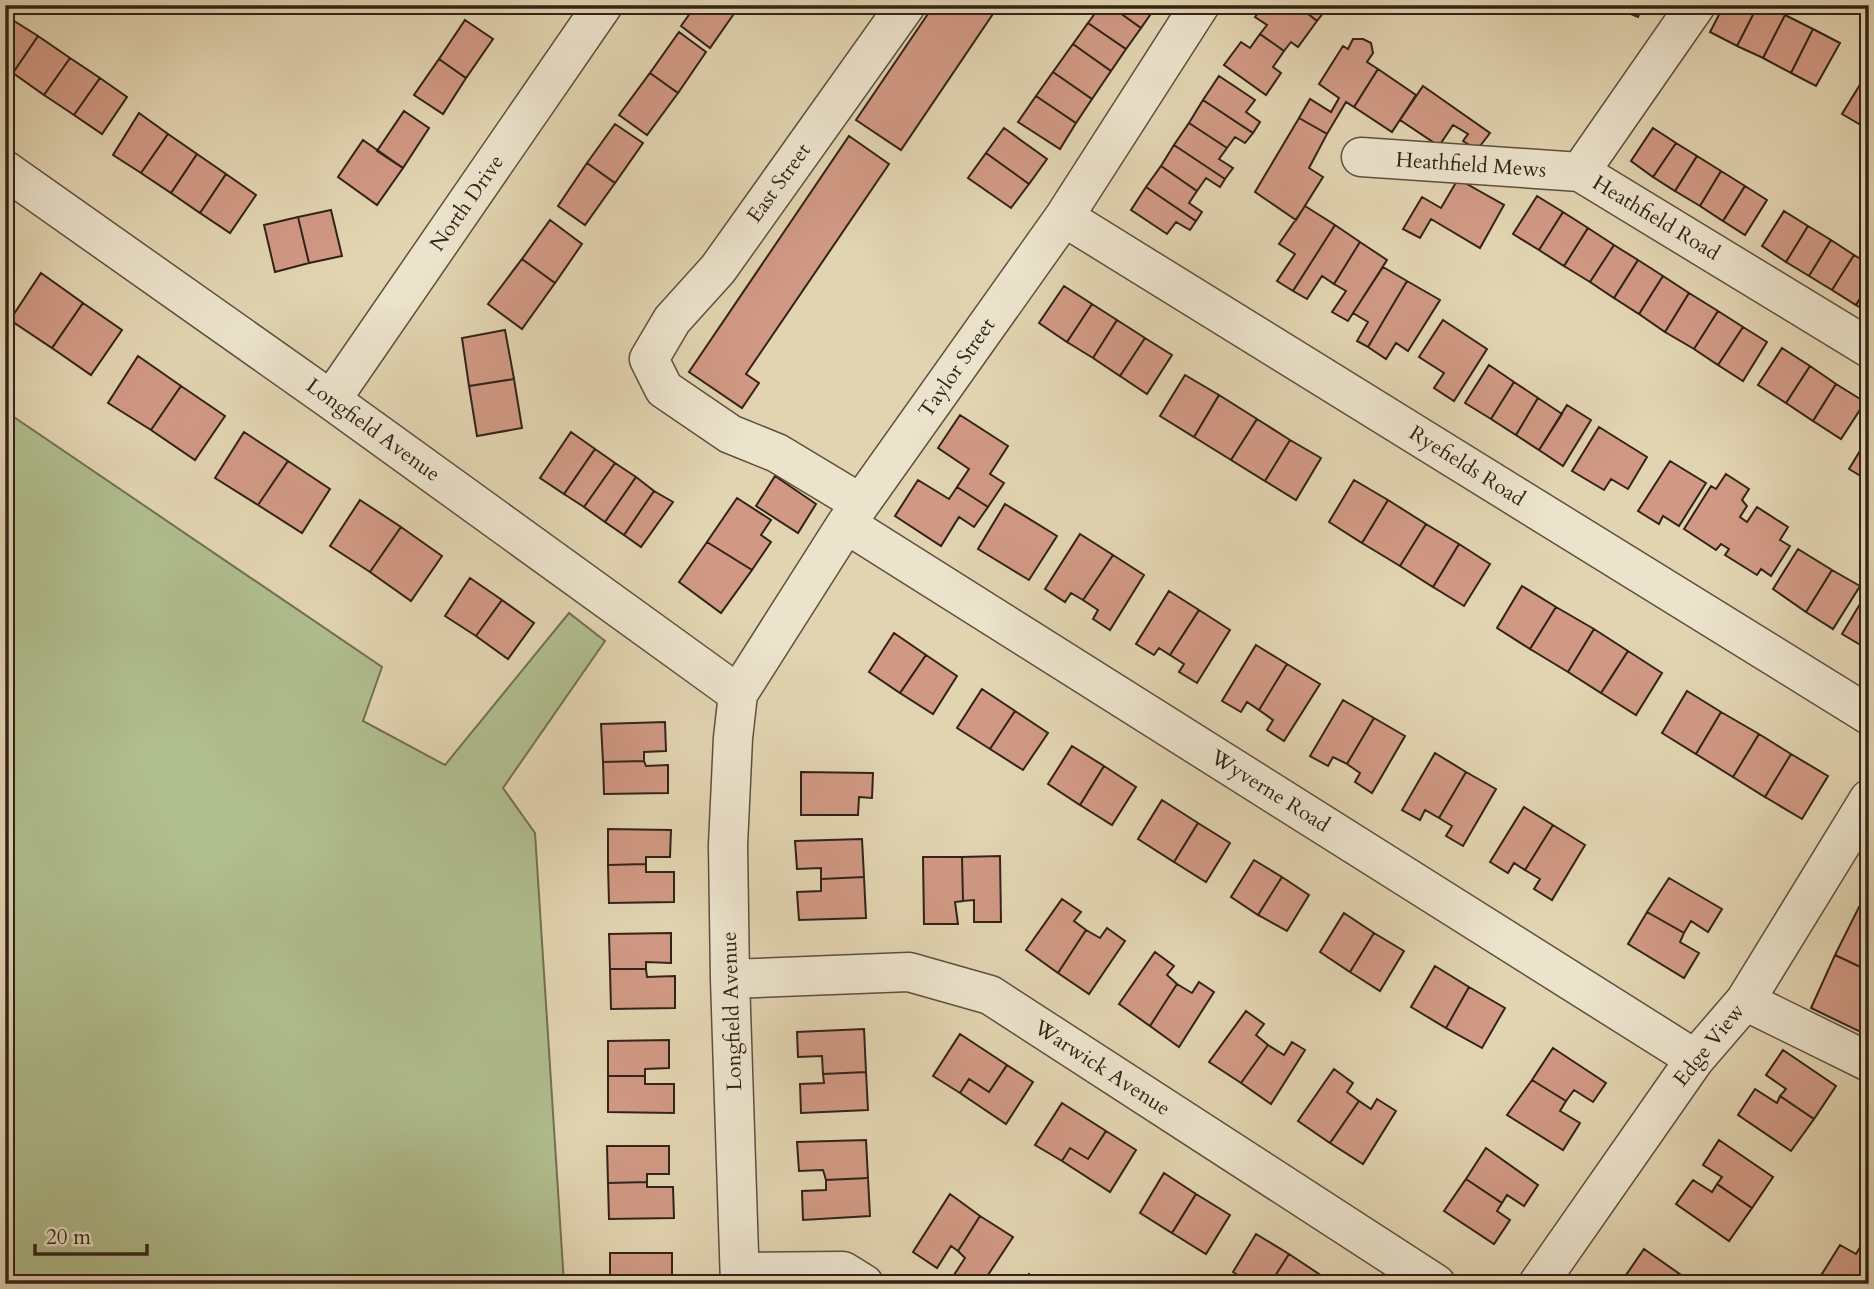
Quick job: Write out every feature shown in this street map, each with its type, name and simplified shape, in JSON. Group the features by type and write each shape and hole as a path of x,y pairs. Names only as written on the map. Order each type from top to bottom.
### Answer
{"street":[{"name":"North Drive","path":"331,400 604,5"},
{"name":"East Street","path":"730,435 664,388 649,359 671,320 718,269 906,5"},
{"name":"Taylor Street","path":"733,738 738,694 853,514 1064,217 1200,5"},
{"name":"Heathfield Road","path":"1696,5 1580,172 1869,348"},
{"name":"Heathfield Mews","path":"1361,157 1580,172"},
{"name":"Longfield Avenue","path":"5,170 331,400 738,694"},
{"name":"Ryefields Road","path":"1064,217 1869,715"},
{"name":"Wyverne Road","path":"730,435 777,453 853,514 1695,1059"},
{"name":"Longfield Avenue","path":"733,738 728,845 740,1278"},
{"name":"Edge View","path":"1538,1284 1695,1059 1745,1002 1869,799"},
{"name":"Warwick Avenue","path":"730,979 909,972 990,995 1436,1284"},
{"path":"1745,1002 1869,1062"},
{"path":"740,1278 843,1271 864,1284"}],"green space":[{"path":"5,411 382,667 363,721 445,765 569,613 605,641 503,788 535,833 564,1284 8,1284 5,1281"}],"building":[{"path":"696,5 740,5 710,48 681,26"},
{"path":"934,5 999,5 901,150 856,120"},
{"path":"1101,5 1109,5 1141,28 1126,49 1088,23"},
{"path":"1109,5 1157,5 1141,28"},
{"path":"1264,5 1297,5 1317,21 1298,47 1291,42 1284,51 1260,34 1267,25 1255,17"},
{"path":"1297,5 1329,5 1317,21"},
{"path":"1609,5 1643,5 1638,17"},
{"path":"1724,5 1758,5 1737,46 1710,32"},
{"path":"1758,5 1767,5 1785,15 1763,58 1737,46"},
{"path":"1785,15 1813,29 1791,73 1763,58"},
{"path":"11,19 38,36 13,73 5,68 5,28"},
{"path":"465,20 493,39 466,78 439,59"},
{"path":"1088,23 1126,49 1111,71 1073,44"},
{"path":"1813,29 1840,43 1816,86 1791,73"},
{"path":"679,32 706,52 678,93 650,73"},
{"path":"1260,34 1284,51 1273,67 1281,73 1266,95 1224,65 1241,42 1250,48"},
{"path":"38,36 70,58 44,95 13,73"},
{"path":"1353,39 1363,39 1371,43 1373,53 1367,62 1378,69 1354,107 1346,102 1327,134 1299,118 1310,99 1331,112 1339,98 1319,84 1343,46 1348,49"},
{"path":"1073,44 1111,71 1092,99 1053,72"},
{"path":"70,58 100,78 74,115 44,95"},
{"path":"439,59 466,78 443,114 414,95"},
{"path":"1378,69 1416,95 1392,132 1354,107"},
{"path":"1869,70 1869,108 1859,124 1842,114"},
{"path":"1053,72 1092,99 1076,123 1036,96"},
{"path":"650,73 678,93 647,135 619,115"},
{"path":"1219,76 1255,100 1246,112 1260,122 1253,133 1203,100"},
{"path":"100,78 127,97 102,134 74,115"},
{"path":"1423,86 1490,133 1477,150 1463,141 1468,134 1453,125 1439,146 1400,120"},
{"path":"1036,96 1076,123 1060,149 1018,122"},
{"path":"1203,100 1253,133 1245,143 1235,137 1227,148 1189,123"},
{"path":"1869,108 1869,129 1859,124"},
{"path":"404,111 429,128 403,168 377,151"},
{"path":"139,113 168,134 141,173 113,155"},
{"path":"1299,118 1327,134 1309,168 1323,177 1296,220 1255,192"},
{"path":"1189,123 1227,148 1219,159 1233,168 1225,179 1174,145"},
{"path":"615,124 643,143 615,183 587,163"},
{"path":"1004,128 1047,159 1029,184 986,153"},
{"path":"1653,128 1676,143 1653,177 1631,161"},
{"path":"168,134 197,154 171,193 141,173"},
{"path":"849,136 889,164 746,374 759,383 742,408 689,372"},
{"path":"363,140 403,168 377,205 338,177"},
{"path":"1676,143 1697,156 1675,191 1653,177"},
{"path":"1174,145 1225,179 1220,187 1206,178 1197,191 1161,166"},
{"path":"986,153 1029,184 1011,208 968,178"},
{"path":"197,154 226,174 200,213 171,193"},
{"path":"1697,156 1721,171 1700,206 1675,191"},
{"path":"587,163 615,183 585,225 558,206"},
{"path":"1161,166 1197,191 1189,203 1202,212 1196,221 1146,187"},
{"path":"1721,171 1745,186 1723,221 1700,206"},
{"path":"226,174 256,195 230,233 200,213"},
{"path":"1458,179 1504,205 1480,248 1431,219 1420,238 1403,229 1422,197 1441,208"},
{"path":"1745,186 1767,200 1745,235 1723,221"},
{"path":"1146,187 1196,221 1190,230 1176,222 1167,234 1131,210"},
{"path":"1537,196 1563,212 1539,250 1513,234"},
{"path":"1305,206 1335,225 1293,291 1277,281 1295,254 1279,244"},
{"path":"331,210 342,256 309,263 298,217"},
{"path":"1784,211 1808,226 1786,262 1762,246"},
{"path":"1563,212 1588,228 1564,266 1539,250"},
{"path":"298,217 309,263 275,272 264,225"},
{"path":"550,220 582,244 555,283 522,259"},
{"path":"1335,225 1360,242 1334,284 1322,276 1307,299 1293,291"},
{"path":"1808,226 1831,240 1809,276 1786,262"},
{"path":"1588,228 1614,245 1590,282 1564,266"},
{"path":"1831,240 1854,255 1832,290 1809,276"},
{"path":"1360,242 1387,260 1348,321 1332,312 1346,291 1334,284"},
{"path":"1614,245 1638,260 1614,298 1590,282"},
{"path":"1854,255 1869,264 1869,284 1856,305 1832,290"},
{"path":"522,259 555,283 522,329 488,304"},
{"path":"1638,260 1663,276 1639,314 1614,298"},
{"path":"1383,267 1407,281 1368,347 1357,341 1368,322 1353,313"},
{"path":"41,273 83,303 52,348 10,320"},
{"path":"1663,276 1689,293 1665,332 1639,314"},
{"path":"1407,281 1440,300 1408,351 1396,343 1386,359 1368,347"},
{"path":"1869,284 1869,313 1856,305"},
{"path":"1064,286 1092,304 1067,342 1039,323"},
{"path":"1689,293 1718,311 1694,349 1665,332"},
{"path":"83,303 122,330 91,375 52,348"},
{"path":"1092,304 1117,320 1093,358 1067,342"},
{"path":"1718,311 1743,327 1718,365 1694,349"},
{"path":"1117,320 1145,338 1120,376 1093,358"},
{"path":"1443,320 1487,349 1454,401 1434,388 1444,373 1419,357"},
{"path":"1743,327 1767,342 1743,381 1718,365"},
{"path":"505,330 514,379 469,386 462,338"},
{"path":"1145,338 1172,355 1147,394 1120,376"},
{"path":"1782,348 1810,366 1786,403 1758,385"},
{"path":"138,356 181,386 151,430 108,403"},
{"path":"1489,365 1514,382 1491,419 1465,403"},
{"path":"1810,366 1836,384 1813,421 1786,403"},
{"path":"1185,375 1219,395 1194,437 1160,416"},
{"path":"514,379 522,428 477,436 469,386"},
{"path":"1514,382 1538,398 1516,435 1491,419"},
{"path":"1836,384 1865,402 1841,439 1813,421"},
{"path":"181,386 225,416 195,460 151,430"},
{"path":"1219,395 1257,419 1231,460 1194,437"},
{"path":"1538,398 1562,414 1539,450 1516,435"},
{"path":"1567,405 1591,420 1563,466 1539,450"},
{"path":"960,415 1008,446 990,474 1004,483 988,507 957,487 969,469 938,448"},
{"path":"1257,419 1290,440 1265,481 1231,460"},
{"path":"1599,427 1647,457 1628,489 1611,479 1604,490 1572,471"},
{"path":"244,432 288,461 258,505 215,478"},
{"path":"571,432 595,449 564,494 540,478"},
{"path":"1869,436 1869,481 1849,469"},
{"path":"1290,440 1321,458 1296,500 1265,481"},
{"path":"595,449 615,463 584,507 564,494"},
{"path":"288,461 330,489 302,533 258,505"},
{"path":"1670,461 1706,483 1679,526 1663,516 1659,524 1638,511"},
{"path":"615,463 636,477 605,522 584,507"},
{"path":"1726,474 1749,489 1742,500 1747,506 1740,517 1747,522 1757,507 1788,527 1780,540 1790,546 1771,576 1761,569 1757,575 1725,555 1729,549 1721,544 1716,550 1684,529 1711,486 1716,489"},
{"path":"775,476 816,504 798,533 756,506"},
{"path":"636,477 654,491 624,535 605,522"},
{"path":"918,480 949,499 957,487 988,507 974,527 959,517 941,546 895,516"},
{"path":"1354,480 1388,500 1362,543 1329,522"},
{"path":"654,491 673,502 641,547 624,535"},
{"path":"737,498 771,520 761,535 771,542 752,570 707,542"},
{"path":"360,500 401,527 370,572 330,546"},
{"path":"1388,500 1426,524 1400,566 1362,543"},
{"path":"1005,504 1057,536 1029,580 978,549"},
{"path":"1426,524 1459,544 1433,587 1400,566"},
{"path":"401,527 442,556 411,601 370,572"},
{"path":"1080,534 1113,555 1083,600 1071,593 1065,602 1045,589"},
{"path":"707,542 752,570 721,613 679,582"},
{"path":"1459,544 1490,564 1464,606 1433,587"},
{"path":"1798,549 1832,570 1806,612 1773,589"},
{"path":"1113,555 1144,575 1110,630 1093,619 1098,610 1083,600"},
{"path":"1832,570 1860,586 1833,629 1806,612"},
{"path":"470,578 502,600 476,636 445,616"},
{"path":"1522,586 1556,607 1530,649 1497,628"},
{"path":"1169,591 1199,610 1170,655 1159,648 1154,655 1136,644"},
{"path":"1863,599 1869,602 1869,650 1842,634"},
{"path":"502,600 534,623 508,659 476,636"},
{"path":"1556,607 1594,629 1568,672 1530,649"},
{"path":"1199,610 1230,630 1197,683 1179,672 1184,664 1170,655"},
{"path":"1594,629 1628,651 1601,693 1568,672"},
{"path":"894,633 926,655 900,693 869,672"},
{"path":"1256,645 1287,664 1259,710 1247,702 1241,712 1222,701"},
{"path":"1628,651 1662,673 1636,715 1601,693"},
{"path":"926,655 957,676 933,714 900,693"},
{"path":"1287,664 1320,684 1284,741 1267,730 1273,720 1259,710"},
{"path":"982,689 1015,711 990,749 957,728"},
{"path":"1687,691 1721,712 1696,754 1662,733"},
{"path":"1343,700 1374,718 1347,764 1333,757 1328,766 1310,756"},
{"path":"1015,711 1048,733 1023,770 990,749"},
{"path":"1721,712 1759,734 1733,777 1696,754"},
{"path":"1374,718 1405,736 1372,793 1355,782 1360,773 1347,764"},
{"path":"665,722 666,751 644,752 644,761 603,762 601,724"},
{"path":"1759,734 1791,754 1765,797 1733,777"},
{"path":"1072,746 1104,766 1080,805 1048,784"},
{"path":"1435,753 1466,772 1439,818 1425,810 1420,820 1402,810"},
{"path":"1791,754 1828,776 1802,819 1765,797"},
{"path":"644,761 646,766 668,765 668,793 604,794 603,762"},
{"path":"1104,766 1136,787 1112,825 1080,805"},
{"path":"801,772 873,773 872,798 859,797 858,815 801,815"},
{"path":"1466,772 1496,789 1463,846 1446,836 1452,826 1439,818"},
{"path":"1162,800 1198,823 1174,862 1138,839"},
{"path":"1524,807 1553,825 1525,870 1514,863 1508,873 1490,862"},
{"path":"1198,823 1230,843 1206,882 1174,862"},
{"path":"1553,825 1585,845 1552,900 1534,889 1540,879 1525,870"},
{"path":"608,829 671,830 670,857 646,857 646,864 608,865"},
{"path":"862,839 864,877 821,879 821,868 797,869 795,841"},
{"path":"1000,856 1001,922 974,922 974,900 963,901 962,857"},
{"path":"923,857 962,857 963,901 955,902 958,924 924,924"},
{"path":"1254,860 1282,877 1258,915 1231,897"},
{"path":"646,864 646,872 674,872 674,902 609,903 608,865"},
{"path":"864,877 866,918 799,920 797,892 821,891 821,879"},
{"path":"1282,877 1309,895 1287,931 1258,915"},
{"path":"1669,878 1722,909 1708,932 1691,921 1684,933 1647,912"},
{"path":"1062,899 1081,912 1074,921 1086,930 1058,973 1026,950"},
{"path":"1859,907 1869,912 1869,971 1835,955"},
{"path":"1647,912 1684,933 1680,942 1699,953 1684,978 1628,944"},
{"path":"1344,913 1374,933 1350,972 1320,952"},
{"path":"1107,928 1125,941 1089,994 1058,973 1086,930 1100,938"},
{"path":"671,933 671,963 646,962 646,969 610,969 609,934"},
{"path":"1374,933 1404,951 1380,991 1350,972"},
{"path":"1155,952 1174,966 1167,975 1177,984 1150,1026 1119,1004"},
{"path":"1835,955 1869,971 1867,1035 1811,1008"},
{"path":"1435,966 1469,987 1446,1028 1411,1007"},
{"path":"610,969 646,969 647,977 675,976 675,1008 611,1009"},
{"path":"1199,982 1214,992 1179,1047 1150,1026 1177,984 1192,993"},
{"path":"1469,987 1505,1008 1482,1048 1446,1028"},
{"path":"1246,1011 1264,1024 1256,1035 1268,1045 1241,1083 1209,1062"},
{"path":"864,1029 866,1072 823,1074 822,1056 798,1057 797,1032"},
{"path":"960,1034 1007,1065 989,1092 969,1079 960,1093 933,1076"},
{"path":"669,1040 669,1068 645,1069 645,1076 608,1076 608,1041"},
{"path":"1292,1042 1305,1050 1271,1104 1241,1083 1268,1045 1284,1055"},
{"path":"1553,1048 1606,1083 1593,1102 1574,1090 1566,1101 1532,1080"},
{"path":"1783,1050 1836,1086 1814,1119 1780,1096 1786,1089 1766,1075"},
{"path":"1007,1065 1033,1082 1006,1124 960,1093 969,1079 989,1092"},
{"path":"1334,1069 1353,1083 1347,1092 1359,1101 1330,1143 1298,1121"},
{"path":"866,1072 868,1110 801,1113 800,1084 824,1083 823,1074"},
{"path":"608,1076 645,1076 645,1084 674,1084 674,1113 608,1112"},
{"path":"1532,1080 1566,1101 1560,1111 1580,1123 1563,1150 1507,1115"},
{"path":"1755,1089 1777,1103 1780,1096 1814,1119 1791,1151 1738,1115"},
{"path":"1377,1099 1396,1111 1363,1164 1330,1143 1359,1101 1371,1109"},
{"path":"1062,1103 1106,1131 1088,1159 1070,1148 1062,1161 1035,1145"},
{"path":"1106,1131 1136,1150 1110,1192 1062,1161 1070,1148 1088,1159"},
{"path":"866,1140 868,1178 826,1180 823,1170 799,1171 797,1142"},
{"path":"1719,1140 1773,1177 1752,1208 1717,1184 1722,1177 1703,1165"},
{"path":"607,1146 669,1146 669,1174 647,1174 647,1182 608,1183"},
{"path":"1486,1148 1538,1185 1524,1206 1507,1195 1502,1203 1466,1179"},
{"path":"1164,1173 1196,1194 1172,1233 1140,1213"},
{"path":"868,1178 870,1216 803,1220 802,1191 826,1190 826,1180"},
{"path":"1466,1179 1502,1203 1497,1211 1510,1220 1494,1244 1444,1211"},
{"path":"1693,1180 1712,1192 1717,1184 1752,1208 1729,1241 1676,1204"},
{"path":"647,1182 647,1187 673,1187 674,1218 609,1219 608,1183"},
{"path":"950,1194 980,1216 958,1251 951,1246 937,1268 913,1252"},
{"path":"1196,1194 1230,1215 1206,1254 1172,1233"},
{"path":"980,1216 1013,1237 982,1284 961,1284 952,1278 965,1258 958,1251"},
{"path":"1869,1232 1869,1284 1830,1284 1820,1277 1840,1245 1856,1254"},
{"path":"1256,1234 1289,1254 1270,1284 1252,1284 1233,1272"},
{"path":"1644,1249 1694,1284 1639,1284 1626,1275"},
{"path":"610,1253 672,1253 672,1281 610,1284"},
{"path":"1289,1254 1325,1278 1321,1284 1270,1284"},
{"path":"1029,1274 1045,1284 1023,1284"}]}
